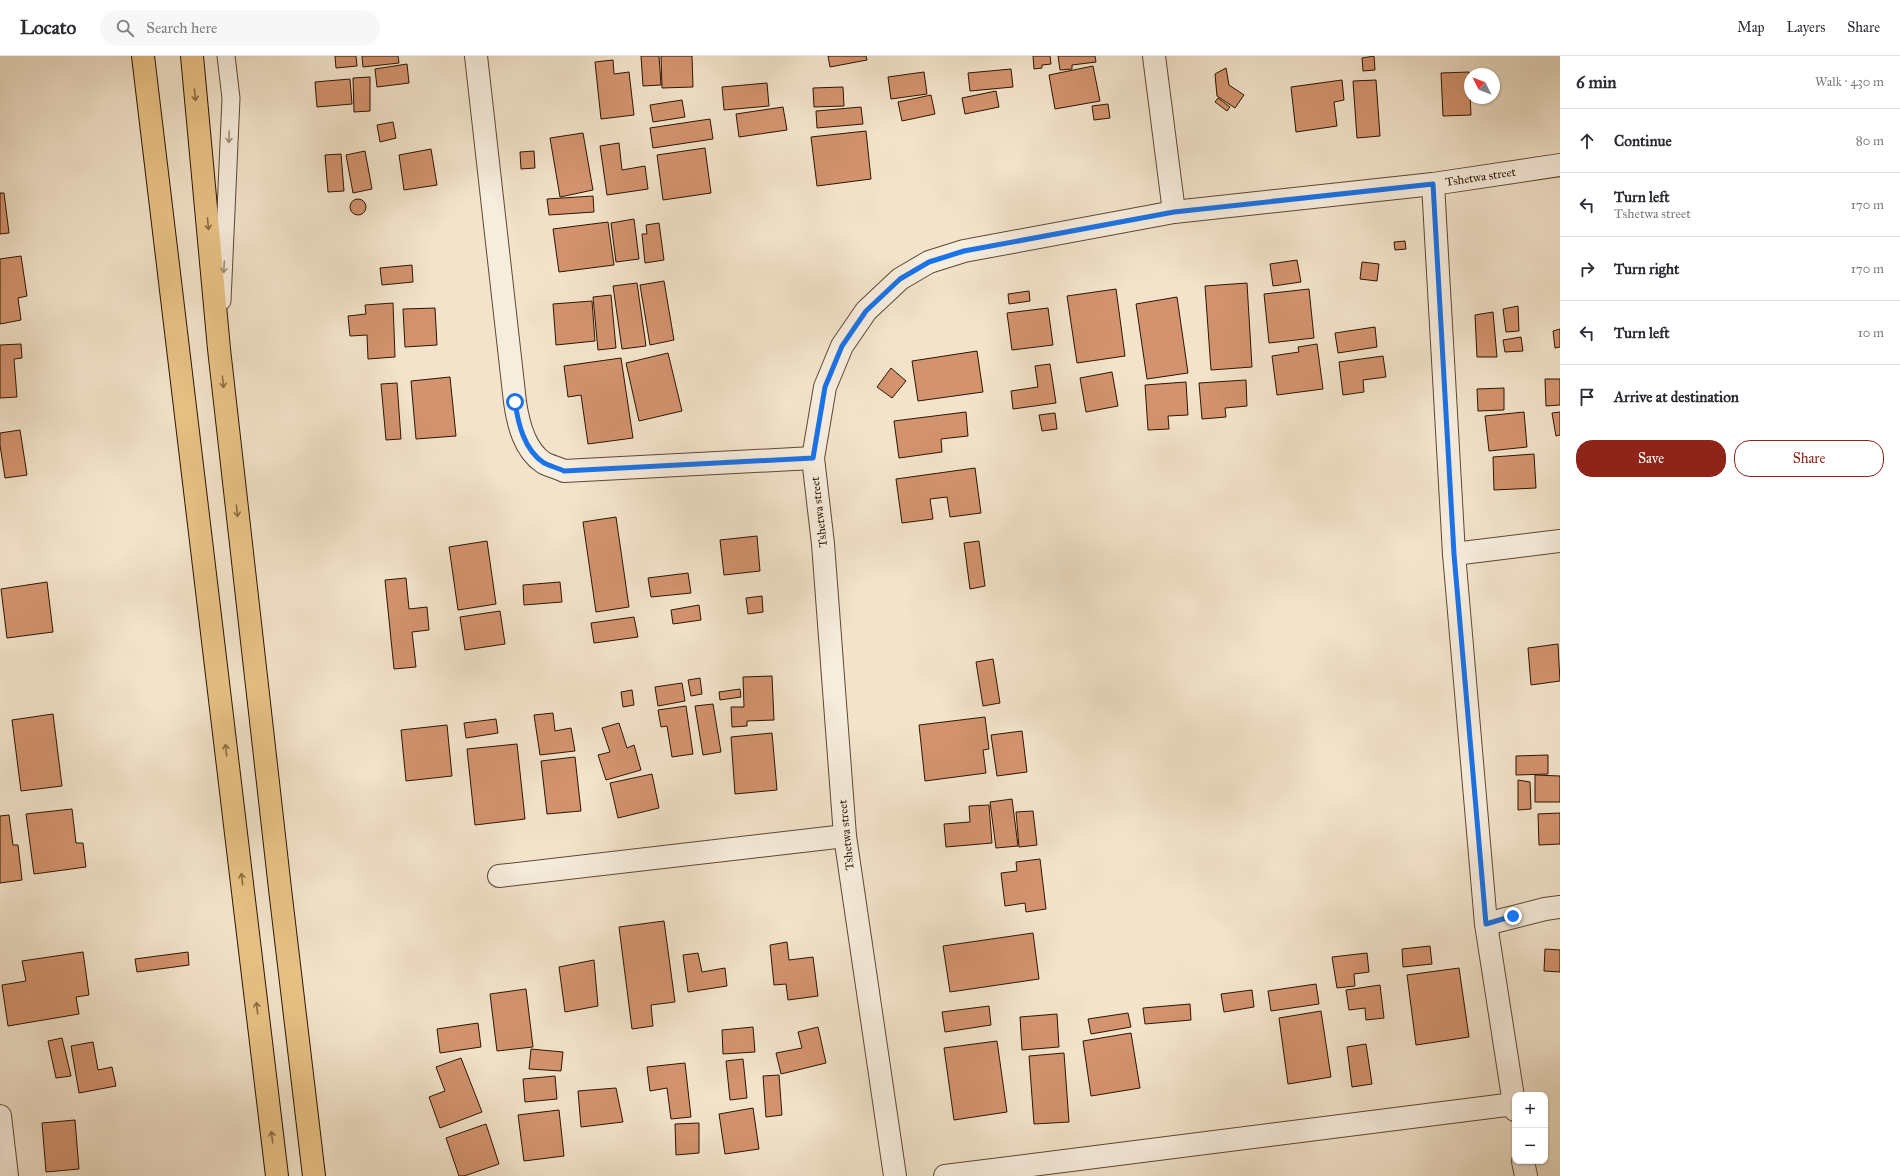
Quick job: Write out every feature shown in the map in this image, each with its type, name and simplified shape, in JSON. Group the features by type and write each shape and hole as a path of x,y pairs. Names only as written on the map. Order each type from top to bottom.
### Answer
{"main road":[{"path":"143,56 178,360 242,874 277,1176"},
{"path":"192,56 219,349 314,1176"}],"street":[{"path":"476,56 518,424 531,449 544,463 564,471 813,458"},
{"path":"1154,56 1174,212"},
{"name":"Tshetwa street","path":"895,1176 845,836 823,544 813,458 825,387 842,346 866,311 900,279 929,262 964,251 1174,212 1433,184 1560,165"},
{"path":"1433,184 1454,554 1486,924 1512,1094"},
{"path":"1454,554 1560,541"},
{"path":"499,876 845,836"},
{"path":"1486,924 1545,909 1560,907"},
{"path":"945,1176 1512,1107"},
{"path":"0,1116 7,1176"},
{"path":"1524,1164 1526,1176"}],"lane":[{"path":"219,349 225,250 231,98 226,56"}],"building":[{"path":"335,56 356,56 357,66 336,68"},
{"path":"362,56 398,56 399,63 363,67"},
{"path":"641,56 659,56 661,85 643,86"},
{"path":"661,56 692,56 693,87 662,88"},
{"path":"828,56 866,56 867,60 830,67"},
{"path":"1033,56 1050,56 1051,64 1042,65 1042,68 1034,69"},
{"path":"1058,56 1095,56 1096,62 1072,65 1072,69 1060,70"},
{"path":"1374,56 1375,70 1363,71 1362,58"},
{"path":"613,60 614,74 629,72 634,115 601,119 595,62"},
{"path":"407,64 409,83 377,87 375,69"},
{"path":"1093,66 1100,101 1055,109 1049,75"},
{"path":"1226,68 1229,85 1244,95 1235,108 1217,96 1215,74"},
{"path":"1011,69 1013,87 970,91 968,73"},
{"path":"924,72 927,94 891,99 888,77"},
{"path":"1464,72 1464,104 1470,104 1471,115 1443,116 1441,73"},
{"path":"370,77 370,111 354,112 353,78"},
{"path":"350,79 352,104 317,107 315,82"},
{"path":"1342,80 1344,100 1334,102 1337,126 1296,132 1291,87"},
{"path":"1376,80 1380,136 1357,138 1353,81"},
{"path":"767,83 769,106 724,110 722,87"},
{"path":"843,87 844,106 814,107 813,88"},
{"path":"996,91 999,107 965,114 962,98"},
{"path":"931,95 935,114 902,121 898,102"},
{"path":"1218,98 1230,107 1227,111 1215,102"},
{"path":"682,100 685,117 653,122 650,105"},
{"path":"1108,104 1110,118 1094,120 1092,106"},
{"path":"783,107 787,130 739,137 736,114"},
{"path":"861,107 863,124 817,128 816,111"},
{"path":"710,119 713,139 653,148 650,128"},
{"path":"393,122 396,138 380,142 377,125"},
{"path":"866,131 871,179 817,186 811,137"},
{"path":"583,133 593,190 560,197 550,138"},
{"path":"619,143 622,170 645,166 648,189 607,195 600,146"},
{"path":"705,148 711,193 663,200 657,155"},
{"path":"431,149 437,185 404,190 399,155"},
{"path":"365,151 372,189 353,193 346,155"},
{"path":"534,151 535,168 521,169 520,152"},
{"path":"341,154 344,191 328,192 325,155"},
{"path":"0,193 4,193 9,233 0,234"},
{"path":"593,196 594,212 549,215 547,199"},
{"path":"358,199 364,201 366,207 364,213 358,215 352,213 350,207 352,201"},
{"path":"634,219 639,259 616,262 611,223"},
{"path":"608,222 614,265 559,272 553,229"},
{"path":"659,223 664,260 645,263 642,234 647,234 646,225"},
{"path":"1405,241 1406,249 1395,250 1394,242"},
{"path":"21,256 27,296 18,298 21,320 0,324 0,259"},
{"path":"1297,260 1301,282 1273,286 1270,264"},
{"path":"1362,262 1379,264 1377,281 1360,279"},
{"path":"412,265 413,282 382,285 380,268"},
{"path":"664,281 674,340 650,345 640,285"},
{"path":"637,283 646,346 622,349 613,286"},
{"path":"1247,283 1252,367 1211,370 1205,286"},
{"path":"1116,289 1125,356 1077,363 1067,296"},
{"path":"1309,289 1314,338 1269,343 1264,294"},
{"path":"1029,291 1030,301 1009,304 1008,294"},
{"path":"611,295 616,348 598,350 593,297"},
{"path":"1177,297 1188,373 1147,379 1136,304"},
{"path":"592,301 595,341 556,345 553,304"},
{"path":"393,303 395,357 368,359 367,335 350,336 348,316 366,314 365,305"},
{"path":"1518,306 1519,331 1506,332 1503,309"},
{"path":"435,308 437,345 405,347 403,309"},
{"path":"1048,308 1053,345 1012,350 1007,313"},
{"path":"1493,312 1497,357 1477,357 1475,315"},
{"path":"1375,327 1377,347 1338,353 1335,333"},
{"path":"1560,329 1560,347 1555,348 1553,331"},
{"path":"1521,337 1523,351 1505,352 1503,340"},
{"path":"21,344 22,358 14,359 17,397 0,398 0,345"},
{"path":"1317,344 1323,389 1277,395 1272,356 1299,352 1298,347"},
{"path":"977,351 983,392 918,401 912,361"},
{"path":"668,353 682,411 639,421 626,363"},
{"path":"1383,356 1386,377 1363,380 1364,392 1343,395 1339,362"},
{"path":"621,358 633,438 588,444 581,395 568,397 564,366"},
{"path":"1050,364 1056,403 1013,409 1011,391 1038,387 1035,366"},
{"path":"891,368 906,381 892,398 877,387"},
{"path":"1112,372 1118,406 1086,412 1080,378"},
{"path":"450,377 456,436 416,439 411,381"},
{"path":"1545,379 1560,379 1560,405 1546,406"},
{"path":"1246,380 1247,406 1225,408 1226,417 1202,419 1199,383"},
{"path":"1186,382 1188,415 1168,416 1169,429 1148,430 1145,385"},
{"path":"397,383 401,439 386,440 381,384"},
{"path":"1504,388 1504,410 1478,411 1477,389"},
{"path":"966,412 968,436 941,439 942,452 899,458 894,421"},
{"path":"1524,412 1527,447 1489,451 1485,416"},
{"path":"1560,412 1560,435 1556,436 1552,413"},
{"path":"1055,413 1057,429 1042,431 1039,415"},
{"path":"20,430 27,475 5,478 0,445 0,433"},
{"path":"1534,454 1536,488 1494,490 1493,457"},
{"path":"975,468 981,513 950,517 947,497 930,499 933,519 902,523 896,479"},
{"path":"616,517 629,607 596,612 583,522"},
{"path":"757,536 760,571 724,575 720,540"},
{"path":"487,541 496,604 458,610 449,547"},
{"path":"979,541 985,586 970,589 964,543"},
{"path":"688,573 691,593 651,597 648,578"},
{"path":"406,578 409,609 427,607 429,630 412,632 416,667 394,669 385,580"},
{"path":"47,582 53,632 7,638 1,589"},
{"path":"560,582 562,602 524,605 523,585"},
{"path":"762,596 763,612 748,614 746,598"},
{"path":"699,605 701,620 673,624 671,610"},
{"path":"500,611 505,644 465,650 460,617"},
{"path":"634,617 638,637 594,643 591,623"},
{"path":"1558,644 1560,681 1531,685 1528,648"},
{"path":"993,659 1000,703 983,706 976,662"},
{"path":"772,676 774,720 747,721 747,726 732,727 731,707 744,707 743,677"},
{"path":"700,678 702,694 691,696 688,680"},
{"path":"682,683 685,701 658,706 655,687"},
{"path":"740,689 741,697 720,700 719,692"},
{"path":"632,690 634,705 623,707 621,692"},
{"path":"713,704 721,752 703,755 695,706"},
{"path":"686,706 693,754 672,757 667,726 661,727 658,710"},
{"path":"553,713 555,731 571,728 575,751 540,755 534,715"},
{"path":"53,714 62,786 21,791 12,720"},
{"path":"985,717 989,749 983,750 986,773 925,781 919,725"},
{"path":"496,719 498,733 466,738 464,723"},
{"path":"619,723 627,748 634,745 641,770 606,780 598,755 610,752 602,728"},
{"path":"447,725 452,776 406,781 401,730"},
{"path":"1022,731 1027,772 997,776 991,735"},
{"path":"772,733 777,790 735,794 731,737"},
{"path":"517,744 525,819 475,825 467,749"},
{"path":"1548,755 1548,774 1516,775 1516,756"},
{"path":"575,757 581,811 547,814 541,761"},
{"path":"652,774 659,808 618,818 610,783"},
{"path":"1535,775 1560,776 1560,802 1535,802"},
{"path":"1518,780 1530,782 1531,809 1518,810"},
{"path":"1012,799 1018,846 996,848 990,802"},
{"path":"989,805 992,843 946,847 944,824 970,822 969,806"},
{"path":"72,809 76,843 83,843 86,867 34,874 26,814"},
{"path":"1033,811 1037,845 1019,847 1016,812"},
{"path":"1560,813 1560,844 1539,845 1538,814"},
{"path":"9,815 13,845 18,845 22,880 0,883 0,816"},
{"path":"1040,859 1046,909 1026,912 1025,903 1005,906 1001,873 1017,871 1016,862"},
{"path":"664,921 675,1002 651,1005 653,1026 632,1029 619,927"},
{"path":"1033,933 1039,979 950,992 943,946"},
{"path":"787,942 789,960 813,957 818,996 788,1000 786,984 774,985 770,945"},
{"path":"1430,946 1432,964 1403,967 1402,949"},
{"path":"1545,949 1560,950 1560,972 1544,971"},
{"path":"83,952 89,995 76,997 79,1014 8,1026 2,985 26,981 22,961"},
{"path":"188,952 189,965 137,972 135,959"},
{"path":"698,953 702,972 725,968 727,986 688,992 683,955"},
{"path":"1367,953 1369,972 1354,974 1355,986 1337,988 1332,957"},
{"path":"594,960 598,1006 565,1012 559,967"},
{"path":"1459,968 1469,1037 1416,1045 1407,975"},
{"path":"1316,984 1319,1004 1271,1011 1268,991"},
{"path":"1380,985 1384,1018 1366,1020 1365,1008 1349,1010 1346,990"},
{"path":"526,989 533,1047 497,1051 490,994"},
{"path":"1252,990 1254,1007 1224,1012 1221,994"},
{"path":"1190,1004 1191,1020 1145,1024 1143,1008"},
{"path":"989,1006 991,1025 945,1032 942,1012"},
{"path":"1321,1011 1331,1077 1288,1084 1279,1018"},
{"path":"1128,1013 1131,1027 1091,1034 1088,1019"},
{"path":"1057,1014 1059,1047 1022,1050 1020,1017"},
{"path":"478,1023 481,1047 440,1053 437,1029"},
{"path":"753,1027 755,1052 723,1054 722,1030"},
{"path":"818,1027 826,1063 781,1074 776,1053 802,1048 798,1032"},
{"path":"1131,1033 1140,1088 1091,1096 1083,1041"},
{"path":"62,1038 71,1076 56,1078 48,1041"},
{"path":"997,1041 1007,1112 954,1120 944,1048"},
{"path":"93,1042 98,1070 112,1067 116,1086 79,1093 71,1046"},
{"path":"1366,1044 1372,1084 1352,1087 1347,1047"},
{"path":"531,1049 563,1052 561,1071 529,1069"},
{"path":"1064,1053 1069,1122 1034,1124 1029,1056"},
{"path":"461,1058 482,1112 440,1128 429,1097 445,1091 436,1067"},
{"path":"743,1059 747,1098 730,1100 726,1061"},
{"path":"685,1063 691,1117 671,1119 667,1088 650,1091 647,1067"},
{"path":"779,1075 782,1115 766,1117 763,1076"},
{"path":"555,1076 557,1099 525,1102 523,1079"},
{"path":"616,1088 623,1122 581,1127 578,1091"},
{"path":"753,1108 759,1149 725,1154 719,1114"},
{"path":"559,1110 564,1156 524,1161 518,1115"},
{"path":"75,1120 79,1169 46,1172 42,1123"},
{"path":"699,1123 699,1153 676,1155 675,1124"},
{"path":"486,1124 499,1164 464,1176 459,1176 446,1138"}],"route":[{"path":"515,402 518,424 531,449 544,463 564,471 813,458 825,387 842,346 866,311 900,279 929,262 964,251 1174,212 1433,184 1454,554 1486,924 1513,916"}]}
